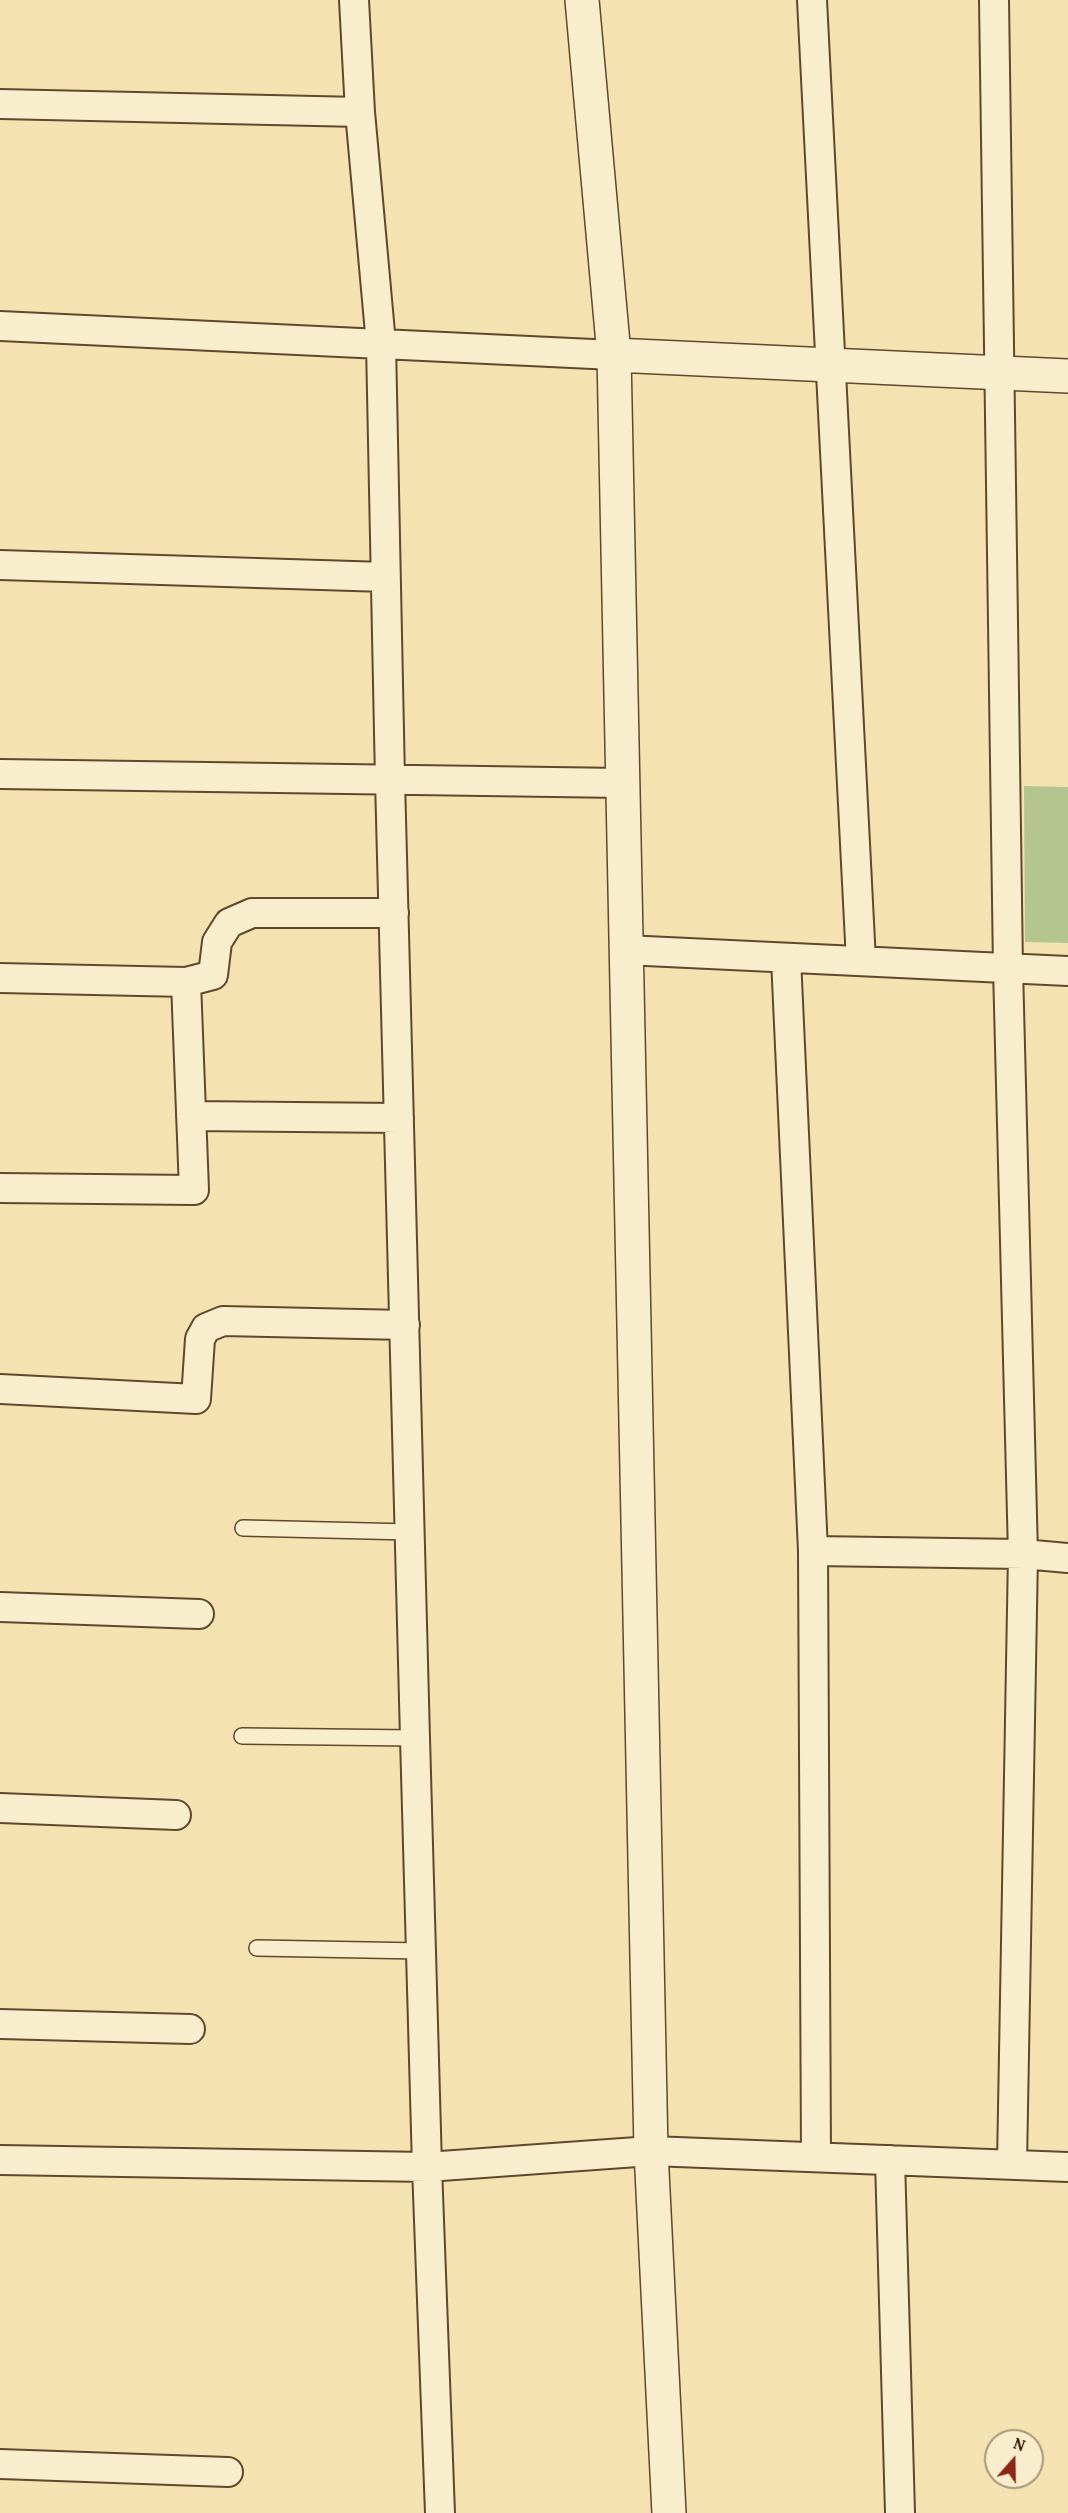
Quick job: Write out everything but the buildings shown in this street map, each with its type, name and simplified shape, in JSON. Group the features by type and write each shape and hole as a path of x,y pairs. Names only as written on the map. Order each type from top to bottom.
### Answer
{"street":[{"path":"354,0 360,111 381,344 415,1738 427,2167 440,2513"},
{"path":"582,0 614,355 651,2151 669,2513"},
{"path":"812,0 861,961"},
{"path":"994,0 1008,968 1023,1554 1011,2164"},
{"path":"0,104 360,111"},
{"path":"0,326 1068,376"},
{"path":"0,565 385,577"},
{"path":"0,774 622,783"},
{"path":"0,978 186,982 213,975 217,942 229,923 252,913 394,913"},
{"path":"625,950 1068,971"},
{"path":"786,958 813,1551 816,2157"},
{"path":"0,1188 194,1190 186,982"},
{"path":"191,1116 399,1118"},
{"path":"0,1389 196,1399 200,1339 206,1328 223,1321 405,1324"},
{"path":"813,1551 1023,1554 1068,1558"},
{"path":"0,1606 199,1614"},
{"path":"0,1808 176,1815"},
{"path":"0,2024 190,2029"},
{"path":"0,2160 427,2167 651,2151 1068,2167"},
{"path":"890,2160 900,2513"},
{"path":"0,2464 228,2472"}],"lane":[{"path":"243,1528 410,1532"},
{"path":"242,1736 415,1738"},
{"path":"257,1948 421,1951"}],"green space":[{"path":"1024,786 1068,787 1068,943 1025,942"}]}
